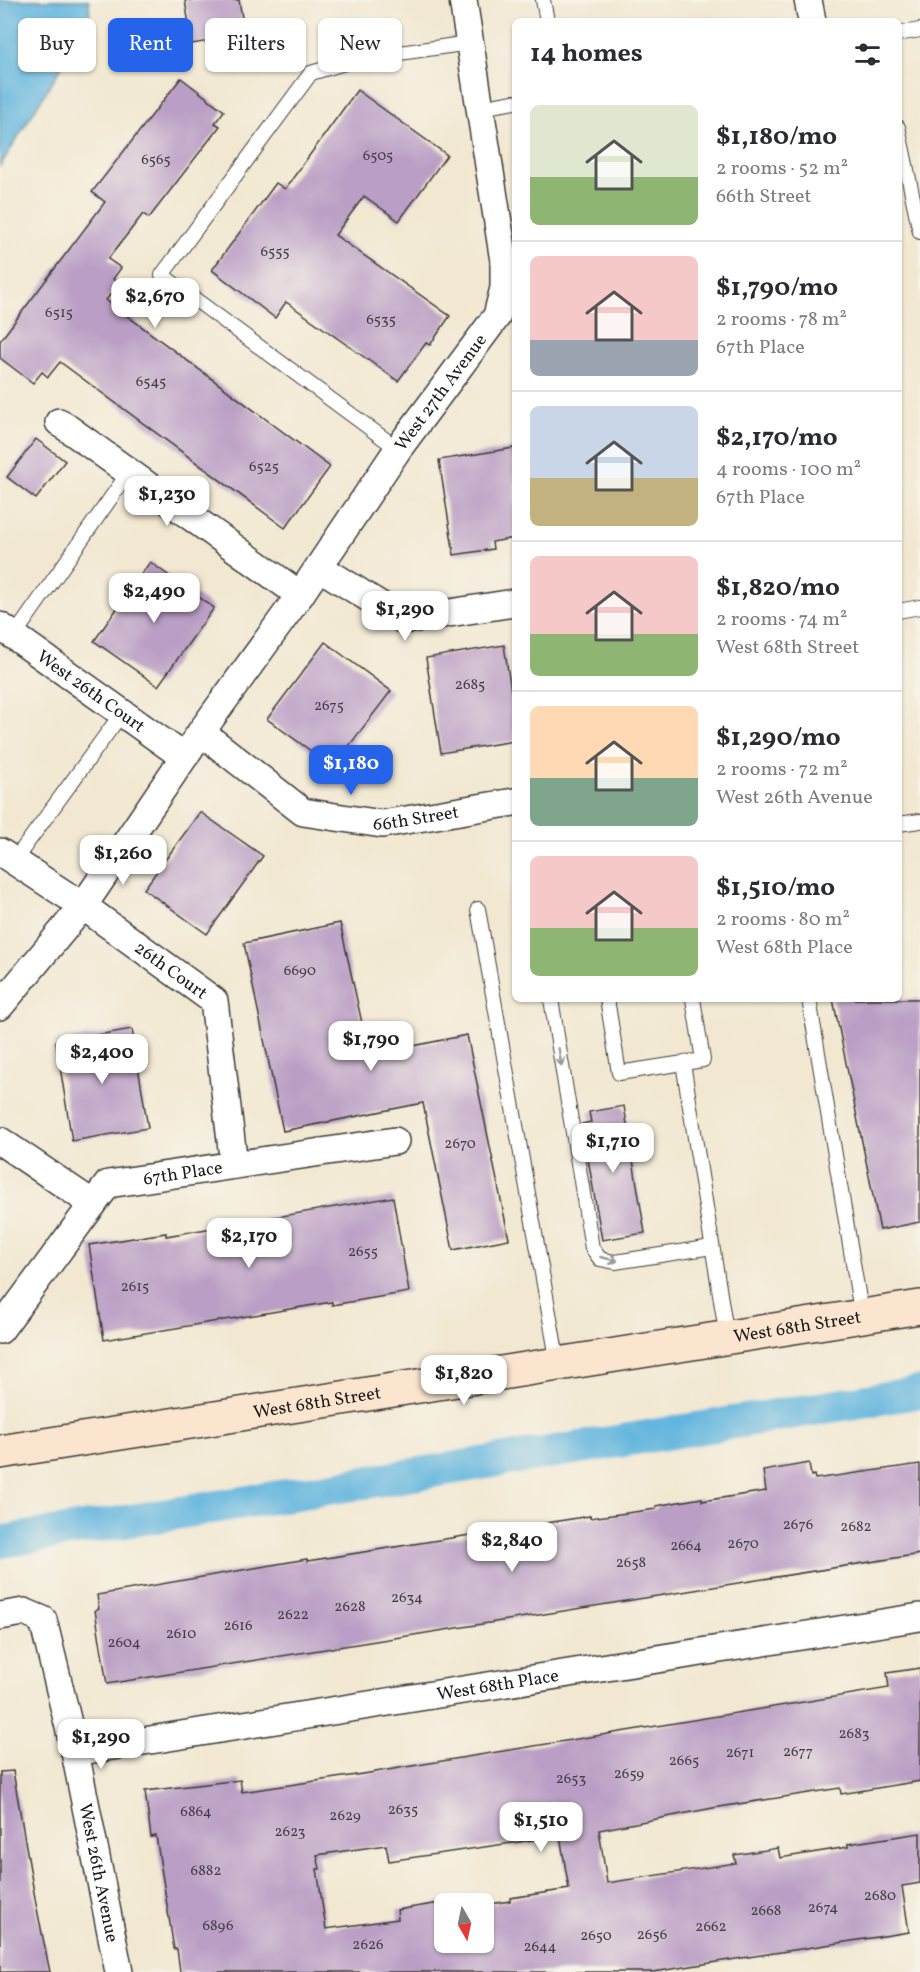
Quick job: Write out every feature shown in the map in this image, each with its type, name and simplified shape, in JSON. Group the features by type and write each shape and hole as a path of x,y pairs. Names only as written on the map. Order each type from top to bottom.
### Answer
{"main road":[{"name":"West 68th Street","path":"0,1452 558,1366 920,1307"}],"street":[{"name":"West 27th Avenue","path":"0,1006 83,906 201,732 300,595 398,449 497,316 504,288 504,261 463,0"},
{"path":"807,0 811,18"},
{"path":"59,422 300,595"},
{"path":"319,567 404,620 512,603"},
{"name":"West 26th Court","path":"7,631 184,757"},
{"name":"66th Street","path":"201,732 303,812 382,824 512,802"},
{"path":"7,856 83,906"},
{"name":"26th Court","path":"83,906 214,1001 234,1165"},
{"path":"0,1141 93,1204"},
{"name":"67th Place","path":"0,1330 108,1184 395,1141"},
{"name":"West 26th Avenue","path":"12,1614 43,1620 75,1752 119,1972"},
{"name":"West 68th Place","path":"75,1752 920,1617"}],"lane":[{"path":"543,0 546,18"},
{"path":"902,33 920,30"},
{"path":"398,449 162,275 311,73 358,59 470,43"},
{"path":"480,108 512,102"},
{"path":"902,146 920,232"},
{"path":"7,631 129,472"},
{"path":"902,610 920,607"},
{"path":"7,856 122,713"},
{"path":"902,823 920,821"},
{"path":"478,909 558,1366"},
{"path":"551,1002 592,1248 600,1258 615,1262 712,1247"},
{"path":"607,1002 618,1073 703,1060 693,1002"},
{"path":"810,1002 862,1317"},
{"path":"683,1063 727,1338"}],"water":[{"path":"0,0 89,0 90,18 18,18 18,72 58,72 0,166"}],"building":[{"path":"185,0 239,0 242,18 205,18 205,42 193,44 193,18 188,18"},
{"path":"181,78 224,111 215,123 220,126 149,218 143,214 108,259 121,268 113,279 118,284 106,300 330,467 285,528 60,362 48,377 42,372 33,383 0,358 0,341 105,202 92,192"},
{"path":"357,90 447,155 399,221 364,196 335,235 450,316 430,345 426,343 398,381 286,302 275,318 212,270 276,183 285,189"},
{"path":"36,439 65,461 36,499 7,477"},
{"path":"512,448 512,538 492,542 493,549 454,555 439,460"},
{"path":"150,562 214,608 158,686 94,641"},
{"path":"325,642 391,691 333,767 267,719"},
{"path":"504,645 512,698 512,741 441,753 426,658"},
{"path":"200,812 263,856 207,934 144,889"},
{"path":"340,923 369,1055 467,1035 509,1239 453,1250 423,1103 283,1131 244,943"},
{"path":"902,999 920,999 920,1222 880,1230 834,1002 902,1002"},
{"path":"132,1029 148,1128 72,1141 56,1042"},
{"path":"624,1106 645,1233 602,1240 582,1124 591,1122 589,1112"},
{"path":"393,1197 409,1292 332,1305 332,1302 104,1340 89,1245 166,1233 166,1236"},
{"path":"809,1463 811,1476 814,1475 815,1479 920,1464 920,1554 107,1684 95,1610 99,1609 97,1595 307,1559 307,1561 590,1516 590,1518 656,1509 656,1506 702,1498 702,1501 766,1491 763,1471"},
{"path":"920,1668 920,1781 841,1794 840,1788 713,1808 599,1830 607,1883 736,1863 734,1855 778,1848 780,1858 848,1847 848,1844 920,1833 920,1883 902,1886 909,1932 653,1972 180,1972 177,1949 174,1949 156,1836 151,1837 145,1791 240,1780 242,1792 889,1688 887,1673","holes":["560,1836 569,1889 510,1898 510,1901 494,1903 494,1953 434,1953 434,1904 397,1910 398,1919 326,1929 317,1855 386,1845 389,1861"]},
{"path":"13,1771 50,1972 0,1972 0,1772"}],"waterway":[{"path":"0,1542 920,1392"}]}
